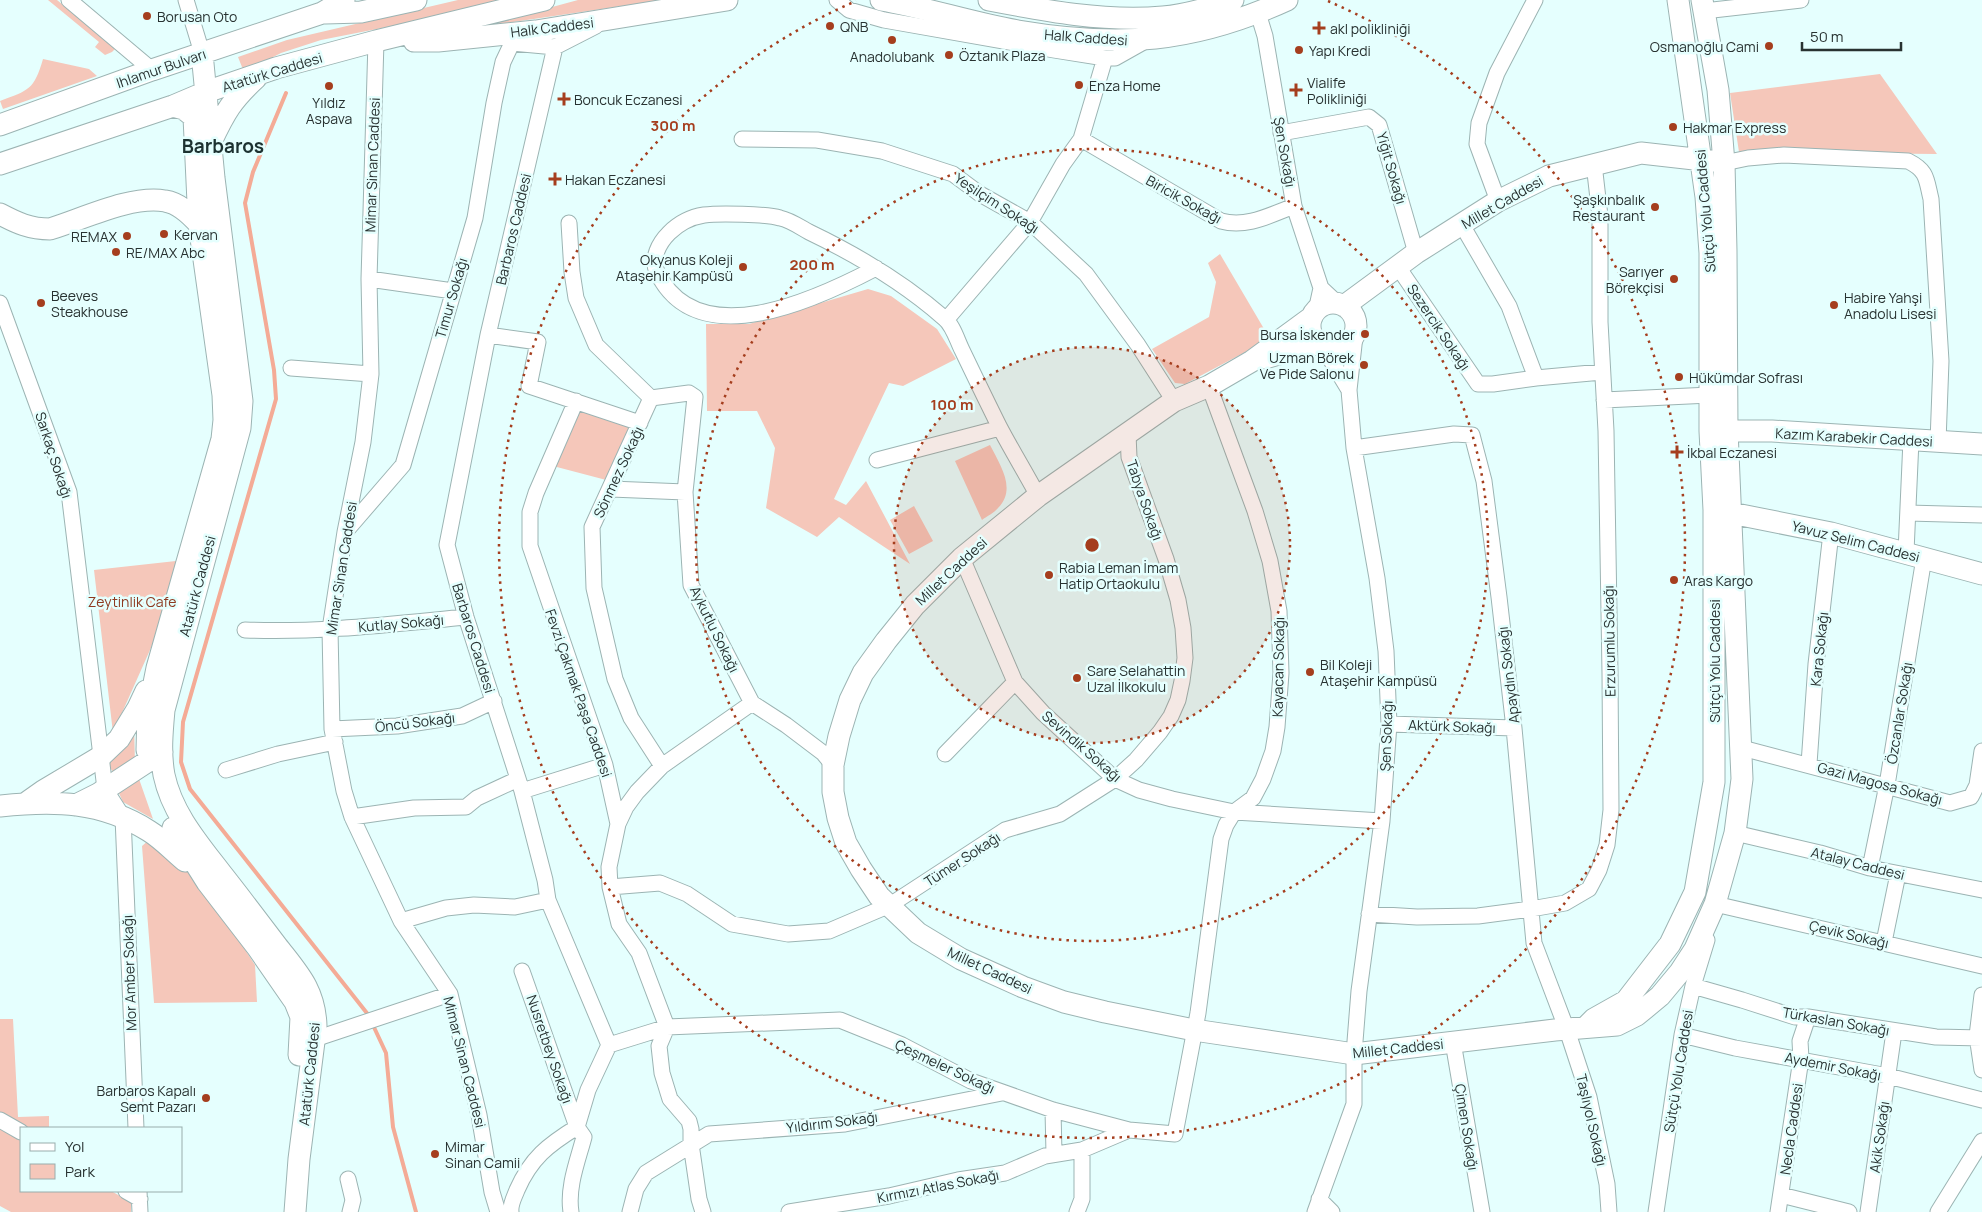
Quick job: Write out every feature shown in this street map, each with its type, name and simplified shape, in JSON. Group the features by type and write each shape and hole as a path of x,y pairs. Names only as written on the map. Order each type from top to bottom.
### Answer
{"main road":[{"name":"Ihlamur Bulvarı","path":"0,125 152,70 322,13 344,0"},
{"name":"Ihlamur Bulvarı","path":"322,13 361,12 416,0"},
{"path":"376,41 544,0"},
{"name":"Halk Caddesi","path":"376,41 510,38 536,31 727,0"},
{"name":"Halk Caddesi","path":"881,0 1017,31 1099,40 1149,40 1187,35 1224,25 1287,0"},
{"name":"Halk Caddesi","path":"989,0 1046,11 1110,18 1164,17 1203,10 1233,0"},
{"path":"1679,7 1703,6"},
{"name":"Sütçü Yolu Caddesi","path":"1577,1029 1617,1025 1637,1015 1660,996 1680,972 1695,949 1716,904 1735,833 1742,779 1742,748 1722,511 1718,431 1726,251 1723,154 1718,90 1703,6"},
{"name":"Sütçü Yolu Caddesi","path":"1679,7 1706,197 1710,253 1710,395 1718,431"},
{"name":"Atatürk Caddesi","path":"281,1212 283,1182 308,1038 316,1010 312,997 290,963 178,814 155,757 164,710 240,428 242,401 206,92 376,41"},
{"path":"173,106 184,109 194,117 206,92 202,53"},
{"path":"211,142 225,111 261,74"},
{"path":"0,164 173,106 206,92"},
{"name":"Atatürk Caddesi","path":"194,117 198,224 223,395 224,420 222,439 156,668 148,713 155,757 158,800 176,836 207,882 257,947 295,1002 308,1038 295,1212"},
{"name":"Millet Caddesi","path":"1340,304 1498,201 1549,176 1641,154 1700,151 1723,154"},
{"path":"1641,154 1685,173 1706,197"},
{"path":"0,214 30,228 50,229 134,201 165,200 184,208 198,224"},
{"path":"1314,314 1310,331 1320,345 1330,350 1345,347 1356,332 1390,272"},
{"path":"1252,361 1322,306 1340,304 1354,315 1356,332"},
{"path":"1252,361 1320,345"},
{"name":"Millet Caddesi","path":"1252,361 1209,386 1174,401 1038,496 962,558 915,605 863,673 850,700 839,736 833,765 833,792 838,818 846,843 860,869 874,889 918,933 961,959 1023,987 1064,1002 1194,1030 1354,1054 1577,1029"},
{"name":"Kazım Karabekir Caddesi","path":"1718,431 1982,444"},
{"name":"Sütçü Yolu Caddesi","path":"1577,1029 1626,1001 1670,944 1695,892 1714,782 1722,511"},
{"name":"Yavuz Selim Caddesi","path":"1722,511 1831,533 1982,574"},
{"path":"26,803 100,757 119,739 138,708 156,668"},
{"path":"76,805 155,757"},
{"path":"0,806 26,803 90,806 123,817 150,832 207,882"},
{"path":"1695,892 1716,904"}],"street":[{"path":"69,0 152,70"},
{"path":"186,0 202,53"},
{"path":"837,0 849,10 884,20 1105,58 1115,58 1149,40"},
{"path":"1498,201 1477,144 1479,123 1497,73 1535,0"},
{"path":"1703,6 1801,0"},
{"name":"Şen Sokağı","path":"1258,13 1265,36 1294,206 1322,288 1340,304"},
{"path":"510,38 554,47 611,19"},
{"name":"Timur Sokağı","path":"345,532 402,465 475,218 494,103 510,38"},
{"name":"Mimar Sinan Caddesi","path":"376,41 369,279 371,374 363,442 345,532 330,629 333,736 344,791 352,817 400,921 450,994 479,1115 492,1192 498,1212"},
{"name":"Barbaros Caddesi","path":"554,47 488,335 447,546 466,618 520,785 545,880 548,900 609,1045"},
{"path":"946,320 1030,222 1063,164 1081,139 1105,58"},
{"name":"Yiğit Sokağı","path":"1281,132 1370,117 1380,124 1416,253"},
{"name":"Biricik Sokağı","path":"1081,139 1221,221 1246,224 1294,206"},
{"name":"Yeşilçim Sokağı","path":"742,140 817,140 882,151 953,174 980,194 1030,222 1086,274 1138,345 1174,401"},
{"path":"1723,154 1748,158 1784,155 1908,161 1921,167 1931,199 1941,361 1938,442"},
{"name":"Erzurumlu Sokağı","path":"1369,914 1417,917 1478,916 1565,903 1588,889 1600,870 1607,846 1611,810 1610,673 1600,216 1594,164"},
{"path":"876,268 841,286 807,300 741,316 714,315 691,310 677,299 662,282 654,266 660,244 678,225 703,215 739,215 781,218 833,243 876,268 946,320 1000,428 1038,496"},
{"path":"569,223 572,272 576,298 596,345 651,398"},
{"path":"1462,225 1509,306 1536,378"},
{"name":"Sezercik Sokağı","path":"1390,272 1478,384 1602,372"},
{"path":"369,279 453,291"},
{"path":"1314,314 1322,288"},
{"name":"Sarkaç Sokağı","path":"0,303 68,492 105,789 123,817"},
{"name":"Şen Sokağı","path":"1317,1206 1354,1104 1354,1054 1359,991 1382,821 1389,724 1386,651 1377,578 1354,448 1349,390 1356,332"},
{"path":"488,335 538,342 529,386 640,423"},
{"name":"Şen Sokağı","path":"1320,345 1349,390"},
{"path":"291,368 371,374"},
{"name":"Kayacan Sokağı","path":"1194,1030 1221,839 1226,825 1234,812 1252,798 1263,779 1273,751 1278,727 1281,673 1279,611 1270,561 1255,511 1209,386"},
{"name":"Aykutlu Sokağı","path":"651,398 689,393 695,397 685,492 691,585 752,703"},
{"path":"1604,400 1710,395"},
{"name":"Sönmez Sokağı","path":"651,398 592,527 594,588 615,679 631,718 662,766"},
{"name":"Fevzi Çakmak Paşa Caddesi","path":"576,401 533,502 530,512 530,546 605,765 618,824 609,867 610,886 619,924 639,953 668,1027"},
{"path":"877,460 1000,428"},
{"name":"Tabya Sokağı","path":"1116,779 1136,760 1171,716 1178,700 1184,658 1183,628 1178,600 1166,559 1129,457 1128,434"},
{"name":"Apaydın Sokağı","path":"1354,448 1454,434 1472,435 1484,481 1514,728 1534,942 1577,1029"},
{"name":"Özcanlar Sokağı","path":"1870,868 1888,785 1915,555 1908,513 1912,440"},
{"path":"611,489 685,492"},
{"path":"1908,513 1982,515"},
{"name":"Kara Sokağı","path":"1809,764 1816,664 1831,533"},
{"name":"Sevindik Sokağı","path":"962,558 1015,682 1043,712 1116,779 1139,790 1234,812 1382,821"},
{"name":"Kutlay Sokağı","path":"245,630 288,632 466,618"},
{"path":"945,754 1015,682"},
{"name":"Öncü Sokağı","path":"226,770 333,736 462,716 494,701"},
{"path":"618,824 626,807 637,792 662,766 752,703 816,747 833,765"},
{"name":"Aktürk Sokağı","path":"1389,724 1514,728"},
{"name":"Gazi Magosa Sokağı","path":"1742,748 1950,802 1971,797 1977,785 1982,751"},
{"path":"352,817 414,808 466,807 478,798 520,785 605,765"},
{"name":"Tümer Sokağı","path":"610,886 660,883 688,894 732,924 788,934 829,932 890,905 1005,830 1060,814 1116,779"},
{"name":"Mor Amber Sokağı","path":"123,817 136,1127"},
{"name":"Atalay Caddesi","path":"1735,833 1820,853 1870,868 1982,890"},
{"path":"1884,942 1898,874"},
{"path":"400,921 446,908 474,905 514,907 548,900"},
{"name":"Çevik Sokağı","path":"1716,904 1982,966"},
{"name":"Sütçü Yolu Caddesi","path":"1656,1212 1682,1035 1693,986 1716,904"},
{"name":"Nusretbey Sokağı","path":"522,971 577,1127"},
{"name":"Türkaslan Sokağı","path":"1693,986 1794,1017 1808,1016 1894,1032 1936,1037 1980,1037"},
{"path":"308,1038 363,1023 450,994"},
{"path":"1982,995 1980,1037 1982,1070"},
{"name":"Necla Caddesi","path":"1778,1212 1801,1059 1800,1041 1808,1016"},
{"name":"Çeşmeler Sokağı","path":"609,1045 668,1027 840,1020 902,1045 971,1081 1003,1093 1053,1110 1129,1130 1175,1134 1194,1030"},
{"path":"668,1027 659,1046 662,1073 670,1098 689,1121 699,1199 703,1212"},
{"name":"Taşlıyol Sokağı","path":"1577,1029 1606,1184 1609,1212"},
{"name":"Akik Sokağı","path":"1868,1212 1894,1032"},
{"name":"Aydemir Sokağı","path":"1682,1035 1735,1048 1888,1076 1982,1100"},
{"name":"Çimen Sokağı","path":"1453,1042 1482,1212"},
{"path":"511,1212 510,1205 525,1171 552,1142 577,1127 588,1090 609,1045"},
{"name":"Yıldırım Sokağı","path":"630,1212 636,1189 646,1173 709,1134 845,1124 1003,1093"},
{"path":"1053,1110 1054,1154"},
{"path":"0,1120 20,1131"},
{"path":"571,1212 573,1177 584,1137 577,1127"},
{"name":"Kırmızı Atlas Sokağı","path":"790,1212 889,1196 958,1180 1006,1173 1045,1156 1082,1150 1129,1130"},
{"path":"1938,1212 1982,1141"},
{"path":"1077,1212 1082,1199 1082,1150"},
{"path":"348,1179 354,1200 350,1212"},
{"path":"127,1192 139,1200"},
{"path":"1780,1195 1849,1212"},
{"path":"1317,1206 1332,1212"}],"green space":[{"path":"48,0 57,0 116,48 105,55 95,47 99,42"},
{"path":"458,0 510,0 448,15 321,40 281,53 244,72 238,57 287,40"},
{"path":"578,0 663,0 479,27"},
{"path":"43,59 89,69 97,76 3,109 0,101 29,88 37,77"},
{"path":"1880,74 1937,154 1739,152 1730,93"},
{"path":"1220,254 1270,339 1185,384 1175,383 1152,349 1209,317 1216,282 1208,263"},
{"path":"868,289 891,296 937,329 956,359 903,386 889,383 834,499 846,505 866,481 910,564 839,517 817,537 766,508 775,448 757,411 707,411 706,324 749,324"},
{"path":"579,404 632,423 610,481 553,466"},
{"path":"990,445 1005,477 1006,493 1004,501 998,508 982,520 955,461"},
{"path":"914,506 933,541 909,554 890,520"},
{"name":"Zeytinlik Cafe","path":"185,560 150,650 113,733 94,570"},
{"path":"134,723 135,764 116,776 108,765"},
{"path":"138,776 153,819 123,802 118,791"},
{"path":"149,840 191,873 216,905 255,965 257,1002 154,1003 142,846"},
{"path":"0,1019 13,1019 18,1117 49,1116 49,1127 23,1127 0,1114"},
{"path":"0,1129 20,1140 20,1192 113,1192 131,1202 131,1212 11,1212 0,1206"}],"waterway":[{"path":"286,93 253,172 245,203 274,370 276,399 183,722 181,762 190,789 370,1017"},
{"path":"372,1023 386,1053 393,1127 416,1212"}],"place":[{"name":"Borusan Oto","path":"147,16"},
{"name":"QNB","path":"830,26"},
{"name":"akl polikliniği","path":"1319,28"},
{"name":"Anadolubank","path":"892,40"},
{"name":"Osmanoğlu Cami","path":"1769,46"},
{"name":"Yapı Kredi","path":"1299,50"},
{"name":"Öztanık Plaza","path":"949,55"},
{"name":"Enza Home","path":"1079,85"},
{"name":"Yıldız Aspava","path":"329,86"},
{"name":"Vialife Polikliniği","path":"1296,90"},
{"name":"Boncuk Eczanesi","path":"564,99"},
{"name":"Hakmar Express","path":"1673,127"},
{"name":"Hakan Eczanesi","path":"555,179"},
{"name":"Şaşkınbalık Restaurant","path":"1655,207"},
{"name":"Kervan","path":"164,234"},
{"name":"REMAX","path":"127,236"},
{"name":"RE/MAX Abc","path":"116,252"},
{"name":"Okyanus Koleji Ataşehir Kampüsü","path":"743,267"},
{"name":"Sarıyer Börekçisi","path":"1674,279"},
{"name":"Beeves Steakhouse","path":"41,303"},
{"name":"Habire Yahşi Anadolu Lisesi","path":"1834,305"},
{"name":"Bursa İskender","path":"1365,334"},
{"name":"Uzman Börek Ve Pide Salonu","path":"1364,365"},
{"name":"Hükümdar Sofrası","path":"1679,377"},
{"name":"İkbal Eczanesi","path":"1677,452"},
{"name":"Rabia Leman İmam Hatip Ortaokulu","path":"1049,575"},
{"name":"Aras Kargo","path":"1674,580"},
{"name":"Bil Koleji Ataşehir Kampüsü","path":"1310,672"},
{"name":"Sare Selahattin Uzal İlkokulu","path":"1077,678"},
{"name":"Barbaros Kapalı Semt Pazarı","path":"206,1098"},
{"name":"Mimar Sinan Camii","path":"435,1154"}],"district":[{"name":"Barbaros","path":"223,146"}]}
